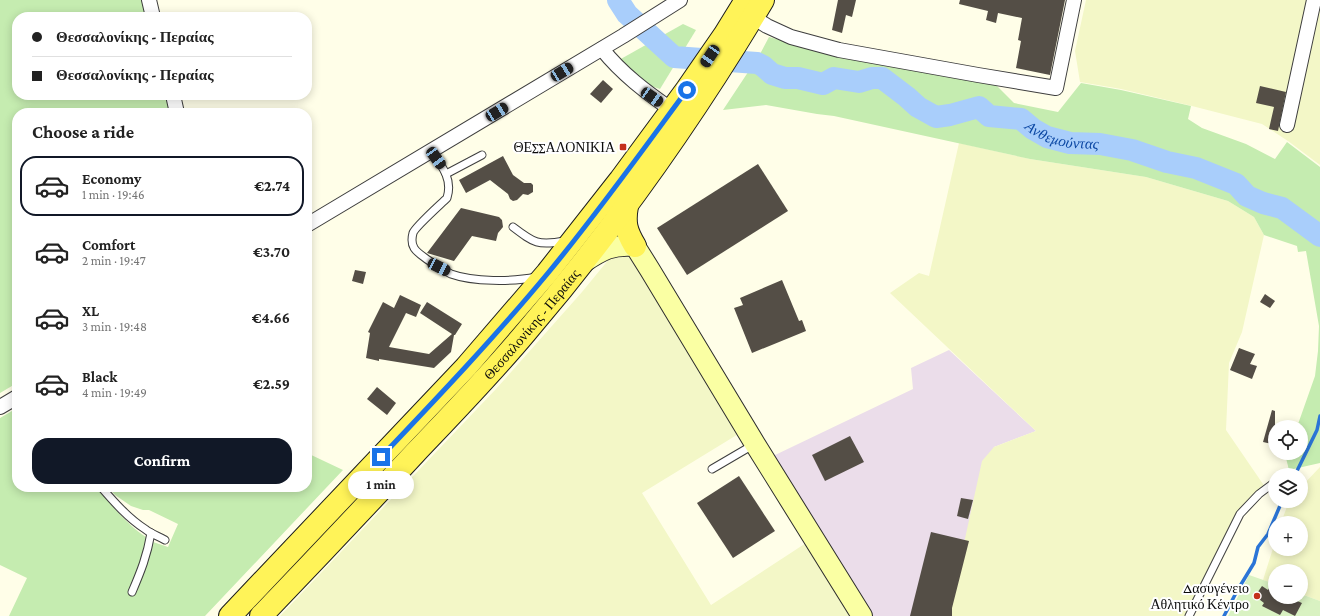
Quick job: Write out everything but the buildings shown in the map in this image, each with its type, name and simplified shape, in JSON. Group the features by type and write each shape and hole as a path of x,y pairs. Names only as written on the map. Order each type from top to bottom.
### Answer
{"main road":[{"name":"Θεσσαλονίκης - Περαίας","path":"261,616 472,394 526,333 584,262 626,206 695,94 733,35 754,6"},
{"name":"Θεσσαλονίκης - Περαίας","path":"230,616 466,367 548,273 672,110 695,94"},
{"path":"626,206 626,226 628,236 634,246"}],"street":[{"path":"149,0 152,12"},
{"path":"754,6 767,26 790,37 839,50 1056,88 1074,0"},
{"path":"1287,125 1314,0"},
{"path":"312,222 602,49 676,3"},
{"path":"602,49 614,64 628,77 647,93 672,110"},
{"path":"584,262 597,253 612,247 634,246 862,616"},
{"path":"0,407 12,400"}],"lane":[{"path":"431,151 442,165 446,174 448,180 448,194 447,198 413,232 412,242 415,251 452,274 471,278 514,281 548,273"},
{"path":"446,174 482,155"},
{"path":"513,227 533,241 544,244 575,239"},
{"path":"712,469 755,444"},
{"path":"1189,616 1240,514 1259,494 1268,487"},
{"path":"106,492 122,510 145,530 164,540"},
{"path":"132,592 148,552 151,533"}],"shaded area":[{"path":"949,350 1036,431 994,447 963,548 948,616 872,616 773,456 913,389 911,368"}],"green space":[{"path":"0,0 145,0 148,12 12,12 12,100 168,100 170,108 12,108 12,386 0,393"},
{"path":"1086,0 1320,0 1320,165 1262,124 1121,89 1080,82 1075,51"},
{"path":"683,24 696,30 660,89 651,86 619,60"},
{"path":"769,37 791,43 994,83 1014,103 1058,112 1081,83 1121,90 1191,106 1188,119 1202,128 1246,144 1275,159 1287,142 1320,167 1320,463 1298,468 1288,468 1286,460 1308,460 1308,420 1299,420 1315,376 1319,326 1306,251 1298,252 1297,246 1264,235 1254,217 1228,201 1146,177 1030,159 834,116 766,105 723,110 760,54"},
{"path":"959,143 1030,159 1146,177 1228,201 1254,217 1264,235 1242,332 1229,363 1226,430 1265,487 1248,505 1191,616 948,616 982,461 994,447 1036,431 890,293 919,273 929,276"},
{"path":"614,253 628,253 740,433 642,493 711,605 806,543 852,616 280,616 496,389 582,292"},
{"path":"12,411 12,492 100,492 126,520 146,537 145,566 153,542 168,547 178,524 149,510 143,510 131,506 112,492 312,492 312,455 343,470 205,616 9,616 27,578 0,565 0,418"},
{"path":"1320,467 1320,601 1308,597 1308,564 1268,564 1271,556 1308,556 1308,516 1284,516 1286,508 1308,508 1308,480"},
{"path":"1268,564 1268,582 1263,580"},
{"name":"Δασυγένειο Αθλητικό Κέντρο","path":"1249,575 1268,582 1268,604 1308,604 1308,597 1320,601 1320,616 1228,616"}],"waterway":[{"name":"Ανθεμούντας","path":"618,0 627,14 674,57 757,63 772,74 785,78 798,78 823,84 834,78 859,82 872,78 882,78 918,107 936,117 950,115 979,107 989,116 1021,119 1033,129 1047,137 1070,143 1100,144 1132,150 1167,162 1196,168 1236,184 1247,196 1263,203 1282,208 1320,236"},
{"path":"1298,468 1317,430 1320,416"},
{"path":"1224,616 1254,563 1258,547 1268,534 1279,508"}],"place":[{"name":"ΘΕΣΣΑΛΟΝΙΚΙΑ","path":"623,147"},
{"name":"Δασυγένειο Αθλητικό Κέντρο","path":"1257,596"}],"route":[{"path":"381,457 466,367 548,273 687,90"}]}
